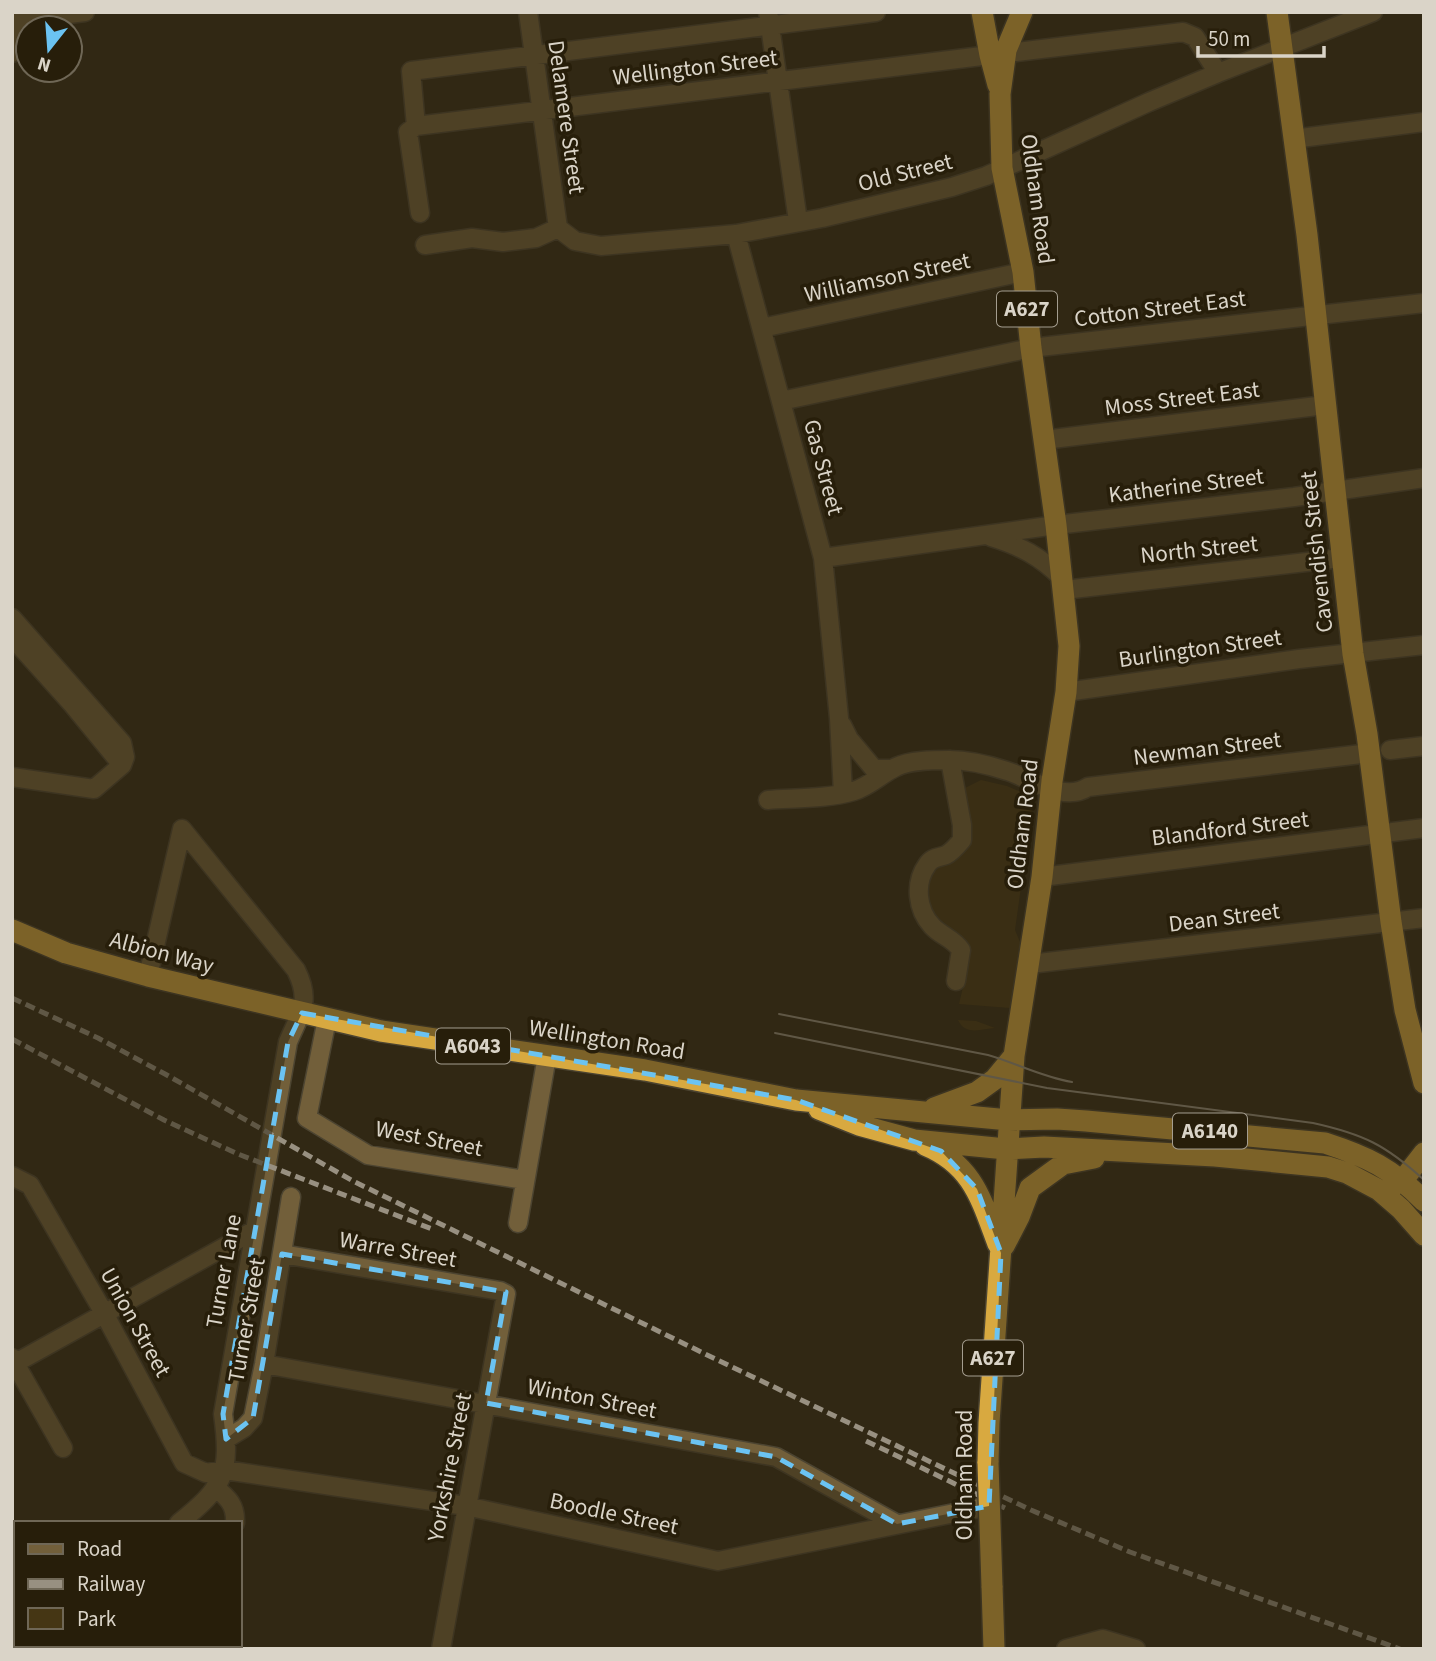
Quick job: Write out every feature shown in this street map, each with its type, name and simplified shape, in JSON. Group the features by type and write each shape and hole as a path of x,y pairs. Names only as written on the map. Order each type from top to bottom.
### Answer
{"highway":[{"name":"A627","path":"982,12 998,53"},
{"path":"998,53 1022,12"},
{"name":"Cavendish Street","path":"1277,12 1307,235 1353,654 1380,752 1381,834 1391,922 1414,1014 1424,1083"},
{"name":"Oldham Road","path":"994,1649 988,1463 1006,1149 1014,1056 1042,877 1051,788 1066,692 1069,646 1023,272 1002,168 998,53"},
{"name":"Albion Way","path":"12,930 66,953 302,1013"},
{"name":"Wellington Road","path":"302,1013 381,1031 645,1070 796,1100 1009,1120 1057,1119 1325,1143 1363,1155 1403,1180"},
{"name":"A6043","path":"922,1112 963,1100 977,1092 995,1079 1014,1056"},
{"name":"Wellington Road","path":"796,1100 859,1125 914,1140 1006,1149 1044,1147 1215,1156 1328,1167 1347,1172 1378,1190 1401,1209 1424,1235"},
{"path":"914,1140 941,1151 968,1174 977,1189 1001,1253"},
{"name":"A627","path":"1001,1253 1030,1188 1063,1164 1124,1152"},
{"path":"1378,1190 1394,1186 1403,1180 1424,1153"},
{"name":"A6140","path":"1403,1180 1424,1201"}],"street":[{"name":"Delamere Street","path":"527,12 558,228"},
{"path":"420,214 412,129 411,71 769,18 876,12"},
{"name":"Old Street","path":"558,228 576,241 601,246 736,234 835,215 952,187 986,176 1217,73 1373,12"},
{"path":"769,18 798,221"},
{"name":"Wellington Street","path":"412,129 542,110 1183,32 1195,37 1217,73"},
{"path":"1293,139 1424,122"},
{"path":"425,245 472,238 503,242 536,238 558,228"},
{"name":"Gas Street","path":"736,234 823,558 839,718 843,793"},
{"name":"Williamson Street","path":"762,328 1023,272"},
{"name":"Cotton Street East","path":"781,401 1031,348 1424,303"},
{"name":"Moss Street East","path":"1044,440 1325,405"},
{"name":"Katherine Street","path":"823,558 1424,478"},
{"name":"Katherine Street","path":"1063,584 1065,549 1079,522"},
{"name":"Katherine Street","path":"984,535 1018,545 1047,563 1063,584"},
{"name":"North Street","path":"1063,584 1341,558"},
{"path":"12,618 122,743 125,757 122,765 94,789 12,776"},
{"path":"12,637 74,705 122,765"},
{"name":"Burlington Street","path":"1066,692 1298,659 1424,645"},
{"name":"Gas Street","path":"839,718 849,739 874,769 892,769"},
{"name":"Newman Street","path":"768,800 843,793 864,787 892,769 914,762 950,760 976,763 1006,770 1065,792 1424,746"},
{"path":"950,760 962,825 962,840 946,854 927,863 919,884 919,895 920,909 932,927 955,941 961,950 956,981"},
{"name":"Blandford Street","path":"1042,877 1424,828"},
{"path":"148,976 182,829 296,970 306,997 302,1013"},
{"name":"Dean Street","path":"1030,964 1424,918"},
{"name":"Turner Lane","path":"181,1521 206,1501 225,1470 226,1439 223,1414 288,1042 302,1013"},
{"name":"West Street","path":"327,1019 307,1118 368,1155 525,1180"},
{"path":"518,1223 547,1056"},
{"name":"Union Street","path":"12,1176 30,1185 104,1313 184,1463 206,1473 225,1470"},
{"name":"Turner Street","path":"226,1439 244,1428 253,1418 291,1197"},
{"path":"62,1448 13,1362 255,1230"},
{"name":"Warre Street","path":"282,1254 506,1294"},
{"name":"Yorkshire Street","path":"441,1649 506,1294"},
{"name":"Winton Street","path":"264,1364 776,1457 897,1524"},
{"name":"Boodle Street","path":"225,1470 466,1506 719,1561 989,1506"},
{"path":"215,1488 229,1499 236,1513 234,1521"},
{"path":"1066,1649 1103,1639 1136,1649"}],"highlighted area":[{"path":"302,1013 796,1100 941,1151 977,1189 1001,1253 989,1506 897,1524 776,1457 486,1403 506,1292 282,1254 253,1418 226,1439 223,1414 288,1042"}],"green space":[{"path":"981,780 1026,794 1032,808 1015,930 1020,942 1010,1008 959,1004 967,970 968,951 958,934 933,913 928,904 930,880 944,863 958,857 963,789"},
{"path":"958,1020 976,1021 995,1028 969,1030"}],"tram line":[{"path":"779,1014 988,1055 1072,1082"},
{"path":"775,1033 1047,1088 1313,1123 1360,1137 1385,1149 1424,1180"}],"railway":[{"path":"12,998 98,1038 353,1181 1031,1510 1130,1552 1400,1649"},
{"path":"12,1039 164,1120 238,1154 432,1229"},
{"path":"866,1441 1005,1508"}]}
